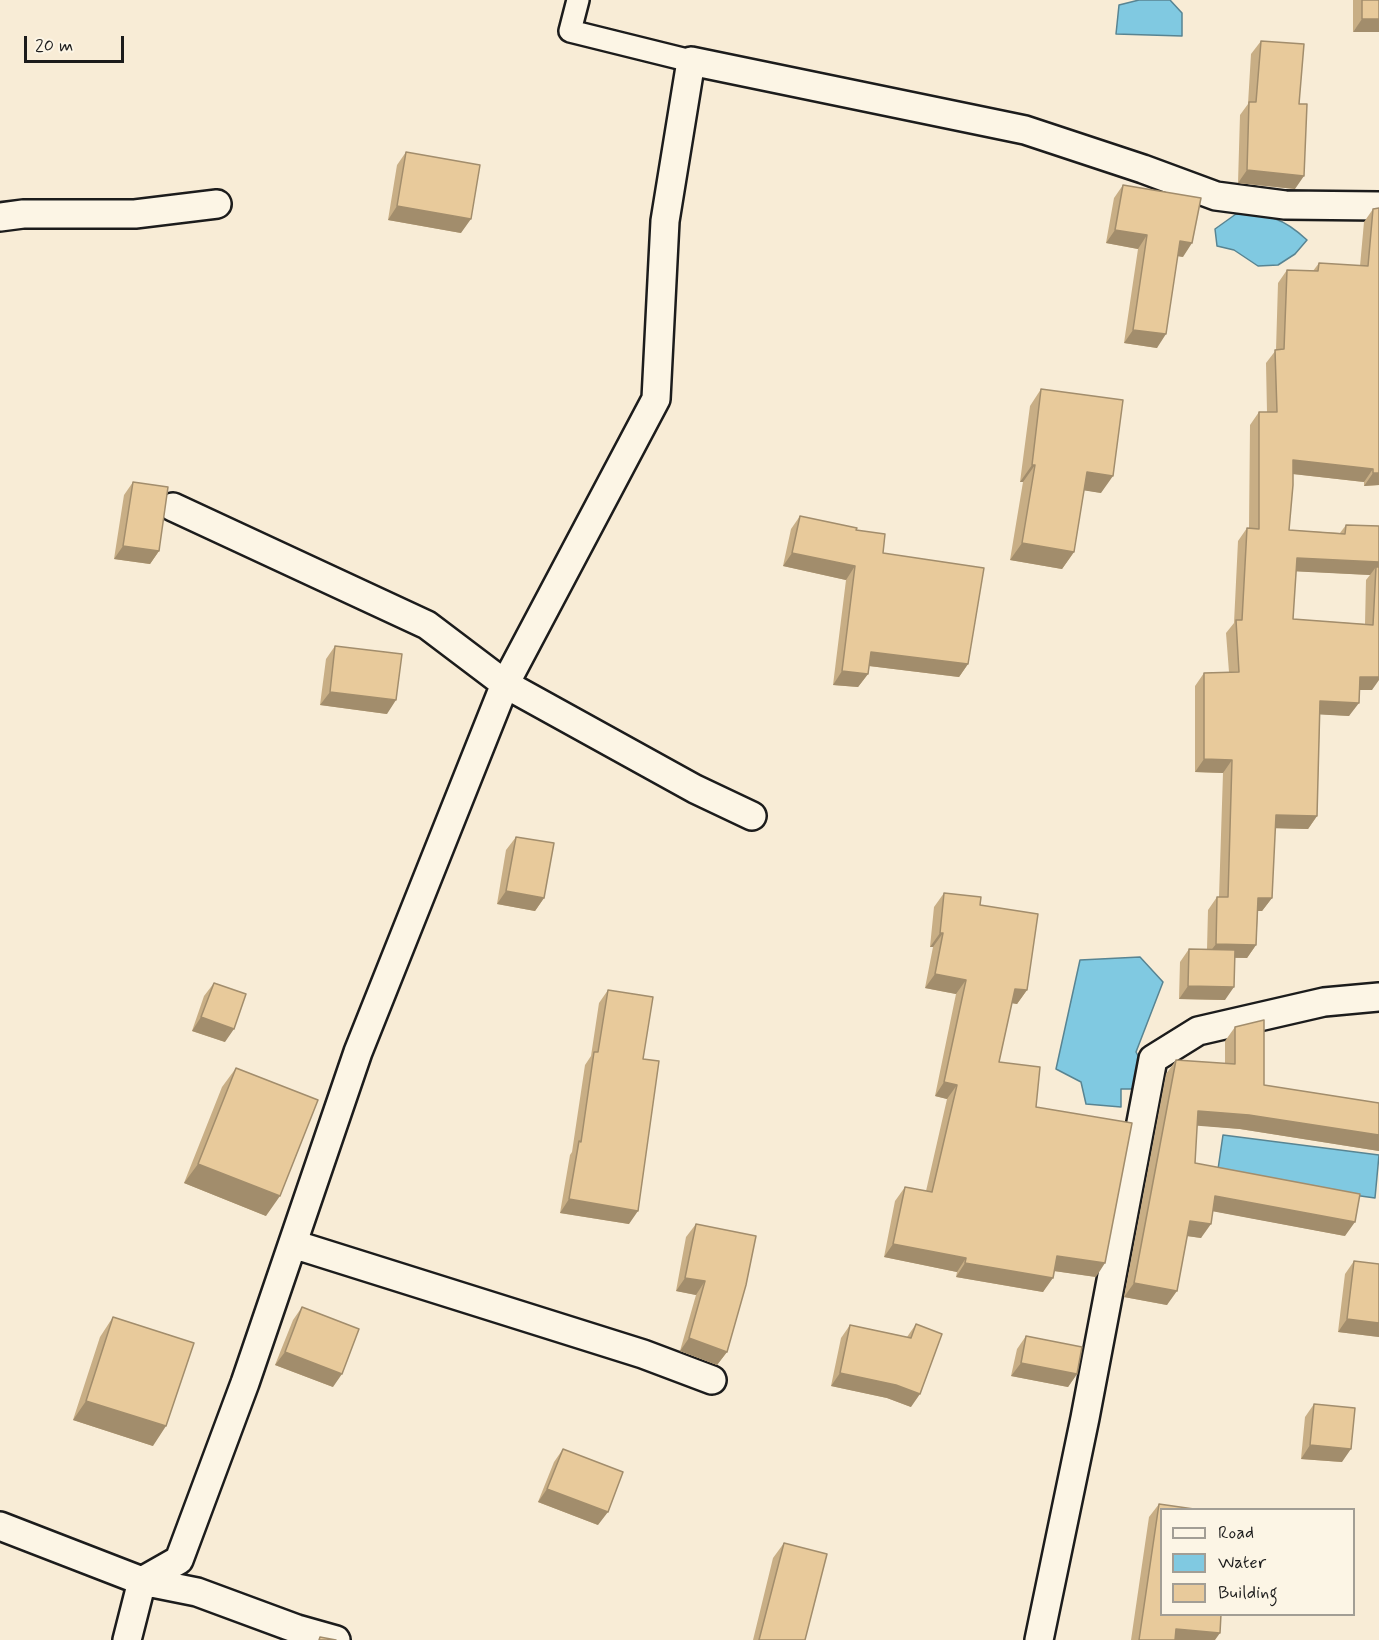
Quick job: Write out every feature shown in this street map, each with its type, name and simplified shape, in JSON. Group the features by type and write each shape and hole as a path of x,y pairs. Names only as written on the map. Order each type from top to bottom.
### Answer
{"street":[{"path":"578,0 570,31 691,61 1025,130 1216,196 1285,205 1379,206"},
{"path":"127,1640 142,1581 179,1560 245,1383 358,1052 505,684 656,399 665,221 691,61"},
{"path":"0,217 23,214 135,214 217,204"},
{"path":"173,507 427,625 505,684 696,789 752,816"},
{"path":"1039,1640 1085,1418 1153,1059 1198,1031 1324,1002 1379,997"},
{"path":"293,1244 643,1354 712,1380"},
{"path":"0,1526 142,1581 197,1592 297,1629 336,1640"}],"water":[{"path":"1139,0 1170,0 1182,13 1182,36 1116,34 1119,5"},
{"path":"1236,214 1258,215 1275,219 1290,226 1307,240 1295,254 1278,265 1258,266 1234,250 1217,246 1215,229"},
{"path":"1140,957 1163,982 1136,1052 1141,1061 1137,1089 1121,1089 1121,1107 1086,1104 1081,1082 1056,1069 1080,960"},
{"path":"1223,1135 1379,1155 1375,1198 1217,1176"}],"building":[{"path":"1362,0 1379,0 1379,19 1362,19"},
{"path":"1261,41 1304,44 1299,104 1307,104 1304,176 1247,170 1249,102 1256,102"},
{"path":"406,152 480,165 471,219 397,206"},
{"path":"1123,185 1201,198 1192,243 1180,241 1166,334 1133,330 1147,235 1115,230"},
{"path":"1379,208 1379,473 1373,473 1373,469 1293,460 1289,530 1345,534 1346,525 1379,526 1379,562 1297,558 1293,619 1373,625 1376,567 1379,567 1379,677 1360,677 1359,703 1320,701 1317,816 1276,815 1272,898 1258,898 1256,945 1216,944 1217,897 1228,897 1232,760 1204,759 1204,673 1239,672 1236,620 1242,620 1247,528 1259,529 1259,412 1277,412 1275,350 1284,349 1287,270 1318,271 1319,263 1368,266 1373,209"},
{"path":"1041,389 1123,400 1113,476 1087,472 1074,552 1022,543 1035,465 1032,465"},
{"path":"133,482 168,487 159,551 123,546"},
{"path":"800,516 857,528 856,530 885,534 883,553 984,568 968,664 871,652 868,674 842,671 855,566 792,553"},
{"path":"335,646 402,654 396,700 330,692"},
{"path":"516,837 554,843 544,898 506,891"},
{"path":"944,893 981,897 980,905 1038,914 1027,990 1015,989 999,1062 1040,1067 1036,1107 1132,1123 1105,1263 1057,1256 1053,1278 965,1263 966,1258 893,1244 905,1187 932,1192 957,1085 944,1082 966,980 935,974 943,933 940,933"},
{"path":"1189,949 1235,950 1234,987 1188,986"},
{"path":"214,983 246,994 234,1029 201,1017"},
{"path":"608,990 653,997 643,1059 659,1061 638,1211 569,1199 579,1141 581,1142 594,1052 598,1052"},
{"path":"1264,1020 1264,1085 1379,1103 1379,1135 1249,1115 1198,1111 1195,1163 1360,1194 1355,1222 1215,1196 1211,1224 1190,1221 1177,1291 1134,1283 1176,1060 1235,1064 1235,1027"},
{"path":"236,1068 318,1100 280,1196 198,1164"},
{"path":"696,1224 756,1236 746,1285 727,1352 689,1338 705,1281 685,1278"},
{"path":"1354,1261 1379,1264 1379,1323 1347,1319"},
{"path":"302,1307 359,1329 342,1374 285,1352"},
{"path":"113,1317 194,1343 166,1426 86,1401"},
{"path":"916,1324 942,1334 920,1394 896,1385 840,1373 850,1325 911,1338"},
{"path":"1026,1336 1082,1347 1077,1374 1021,1363"},
{"path":"1314,1404 1355,1408 1351,1449 1310,1445"},
{"path":"563,1449 623,1472 608,1512 547,1489"},
{"path":"1159,1504 1187,1508 1160,1508 1160,1616 1221,1616 1220,1633 1176,1629 1175,1640 1139,1640"},
{"path":"784,1543 827,1554 805,1640 759,1640"},
{"path":"320,1637 336,1640 319,1640"}]}
